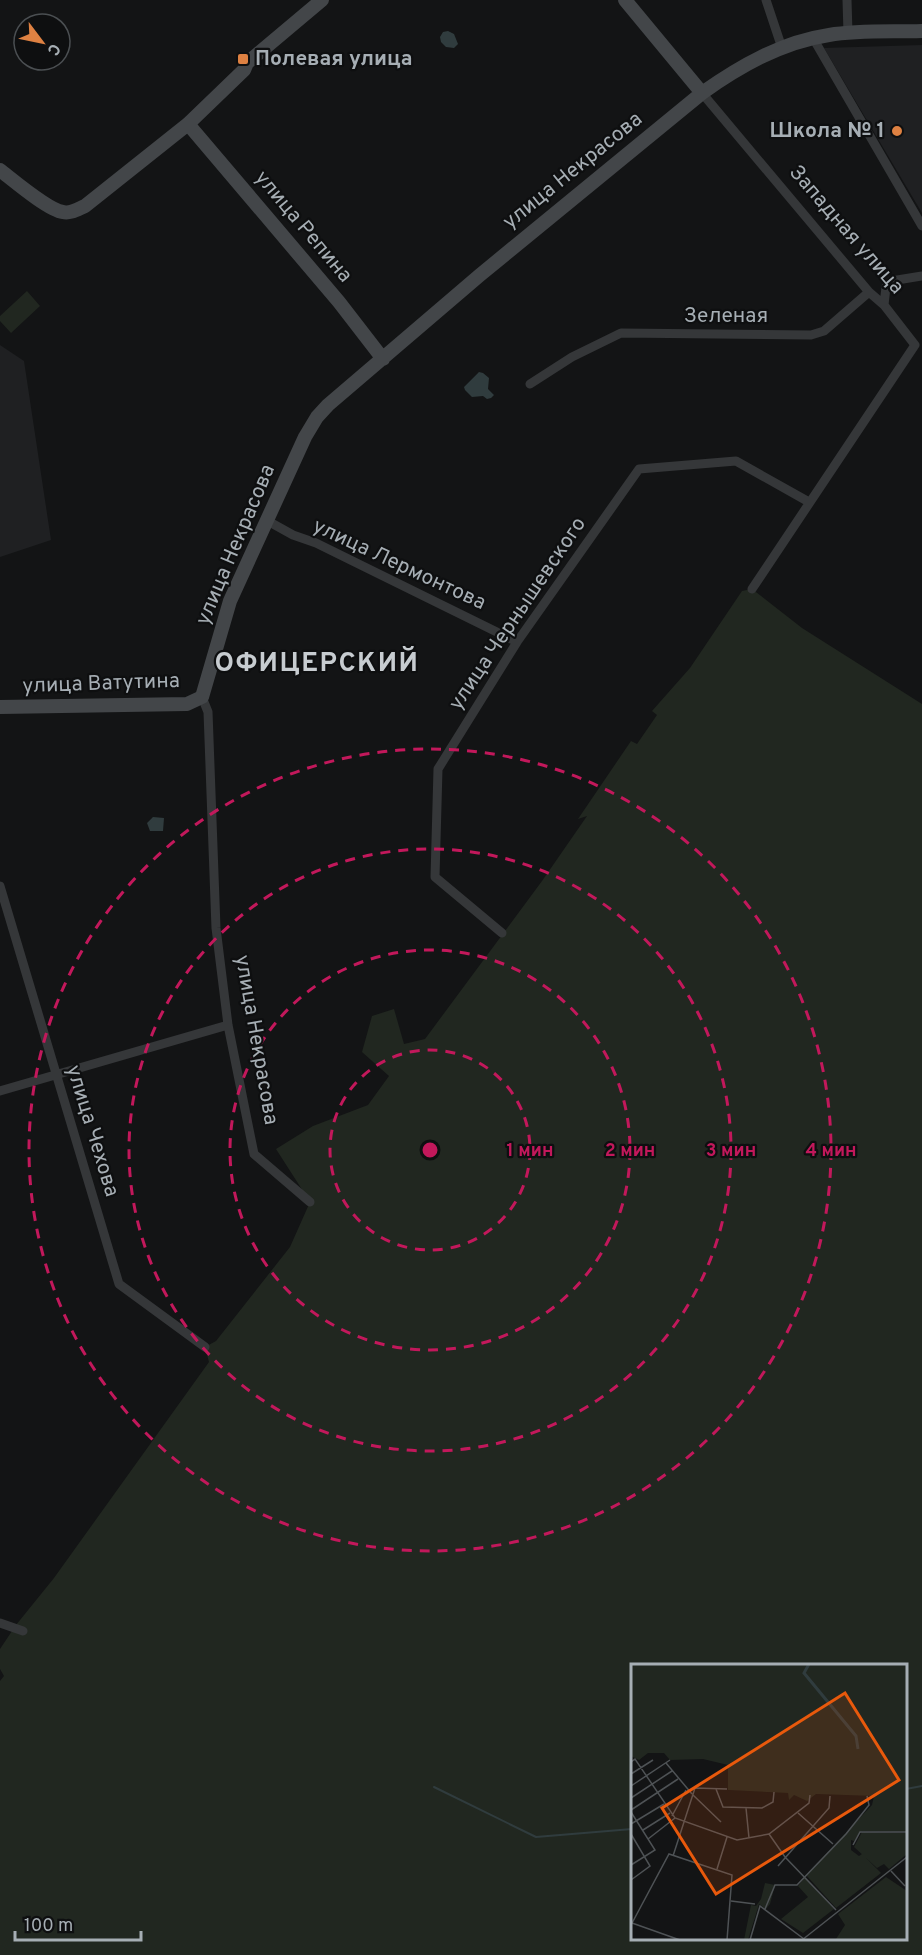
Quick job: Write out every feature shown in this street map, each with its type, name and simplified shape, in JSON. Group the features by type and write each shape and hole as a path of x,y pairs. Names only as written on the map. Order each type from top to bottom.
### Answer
{"street":[{"path":"0,170 63,213 73,212 85,206 188,124 244,70 247,63 322,0"},
{"name":"Западная улица","path":"625,0 869,292 884,305 915,345 752,590"},
{"path":"766,0 782,48"},
{"path":"847,0 848,33"},
{"name":"улица Некрасова","path":"310,1202 254,1154 228,1025 216,928 208,712 201,697 208,681 230,601 305,437 317,417 328,405 480,274 702,93 731,72 782,48 813,38 848,33 922,31"},
{"path":"813,38 922,226"},
{"name":"улица Репина","path":"188,124 339,302 383,359"},
{"path":"884,305 886,287 891,281 922,276"},
{"name":"Зеленая","path":"530,384 572,357 621,333 811,335 824,331 869,292"},
{"name":"улица Чернышевского","path":"502,933 435,877 438,769 517,642 639,469 736,461 809,502"},
{"name":"улица Лермонтова","path":"266,520 517,642"},
{"name":"улица Ватутина","path":"0,707 187,704 201,697"},
{"name":"улица Чехова","path":"0,886 119,1284 205,1347"},
{"path":"0,1090 228,1025"},
{"path":"0,1623 22,1630"}],"shaded area":[{"path":"448,31 454,34 458,44 454,48 446,47 441,42 440,37 443,32"},
{"name":"Школа № 1","path":"922,45 922,213 824,48"},
{"path":"27,291 40,306 11,333 0,321 0,316"},
{"path":"0,345 24,361 51,540 0,557"},
{"path":"479,372 489,378 488,389 494,395 491,398 472,397 465,390 464,387"},
{"path":"752,589 802,628 922,704 922,1955 0,1955 0,1681 4,1676 0,1669 0,1649 54,1578 209,1362 205,1347 216,1341 290,1247 310,1202 276,1149 313,1126 368,1105 389,1076 362,1052 372,1016 394,1009 404,1044 425,1039 587,816 578,819 631,741 637,744 657,715 652,711 690,668 742,591"},
{"path":"153,817 164,818 163,831 150,831 147,823"}],"waterway":[{"path":"907,1789 922,1786"},
{"path":"434,1787 536,1837 631,1829"}],"place":[{"name":"Полевая улица","path":"243,59"},
{"name":"Школа № 1","path":"897,131"}],"district":[{"name":"ОФИЦЕРСКИЙ","path":"317,664"}]}
